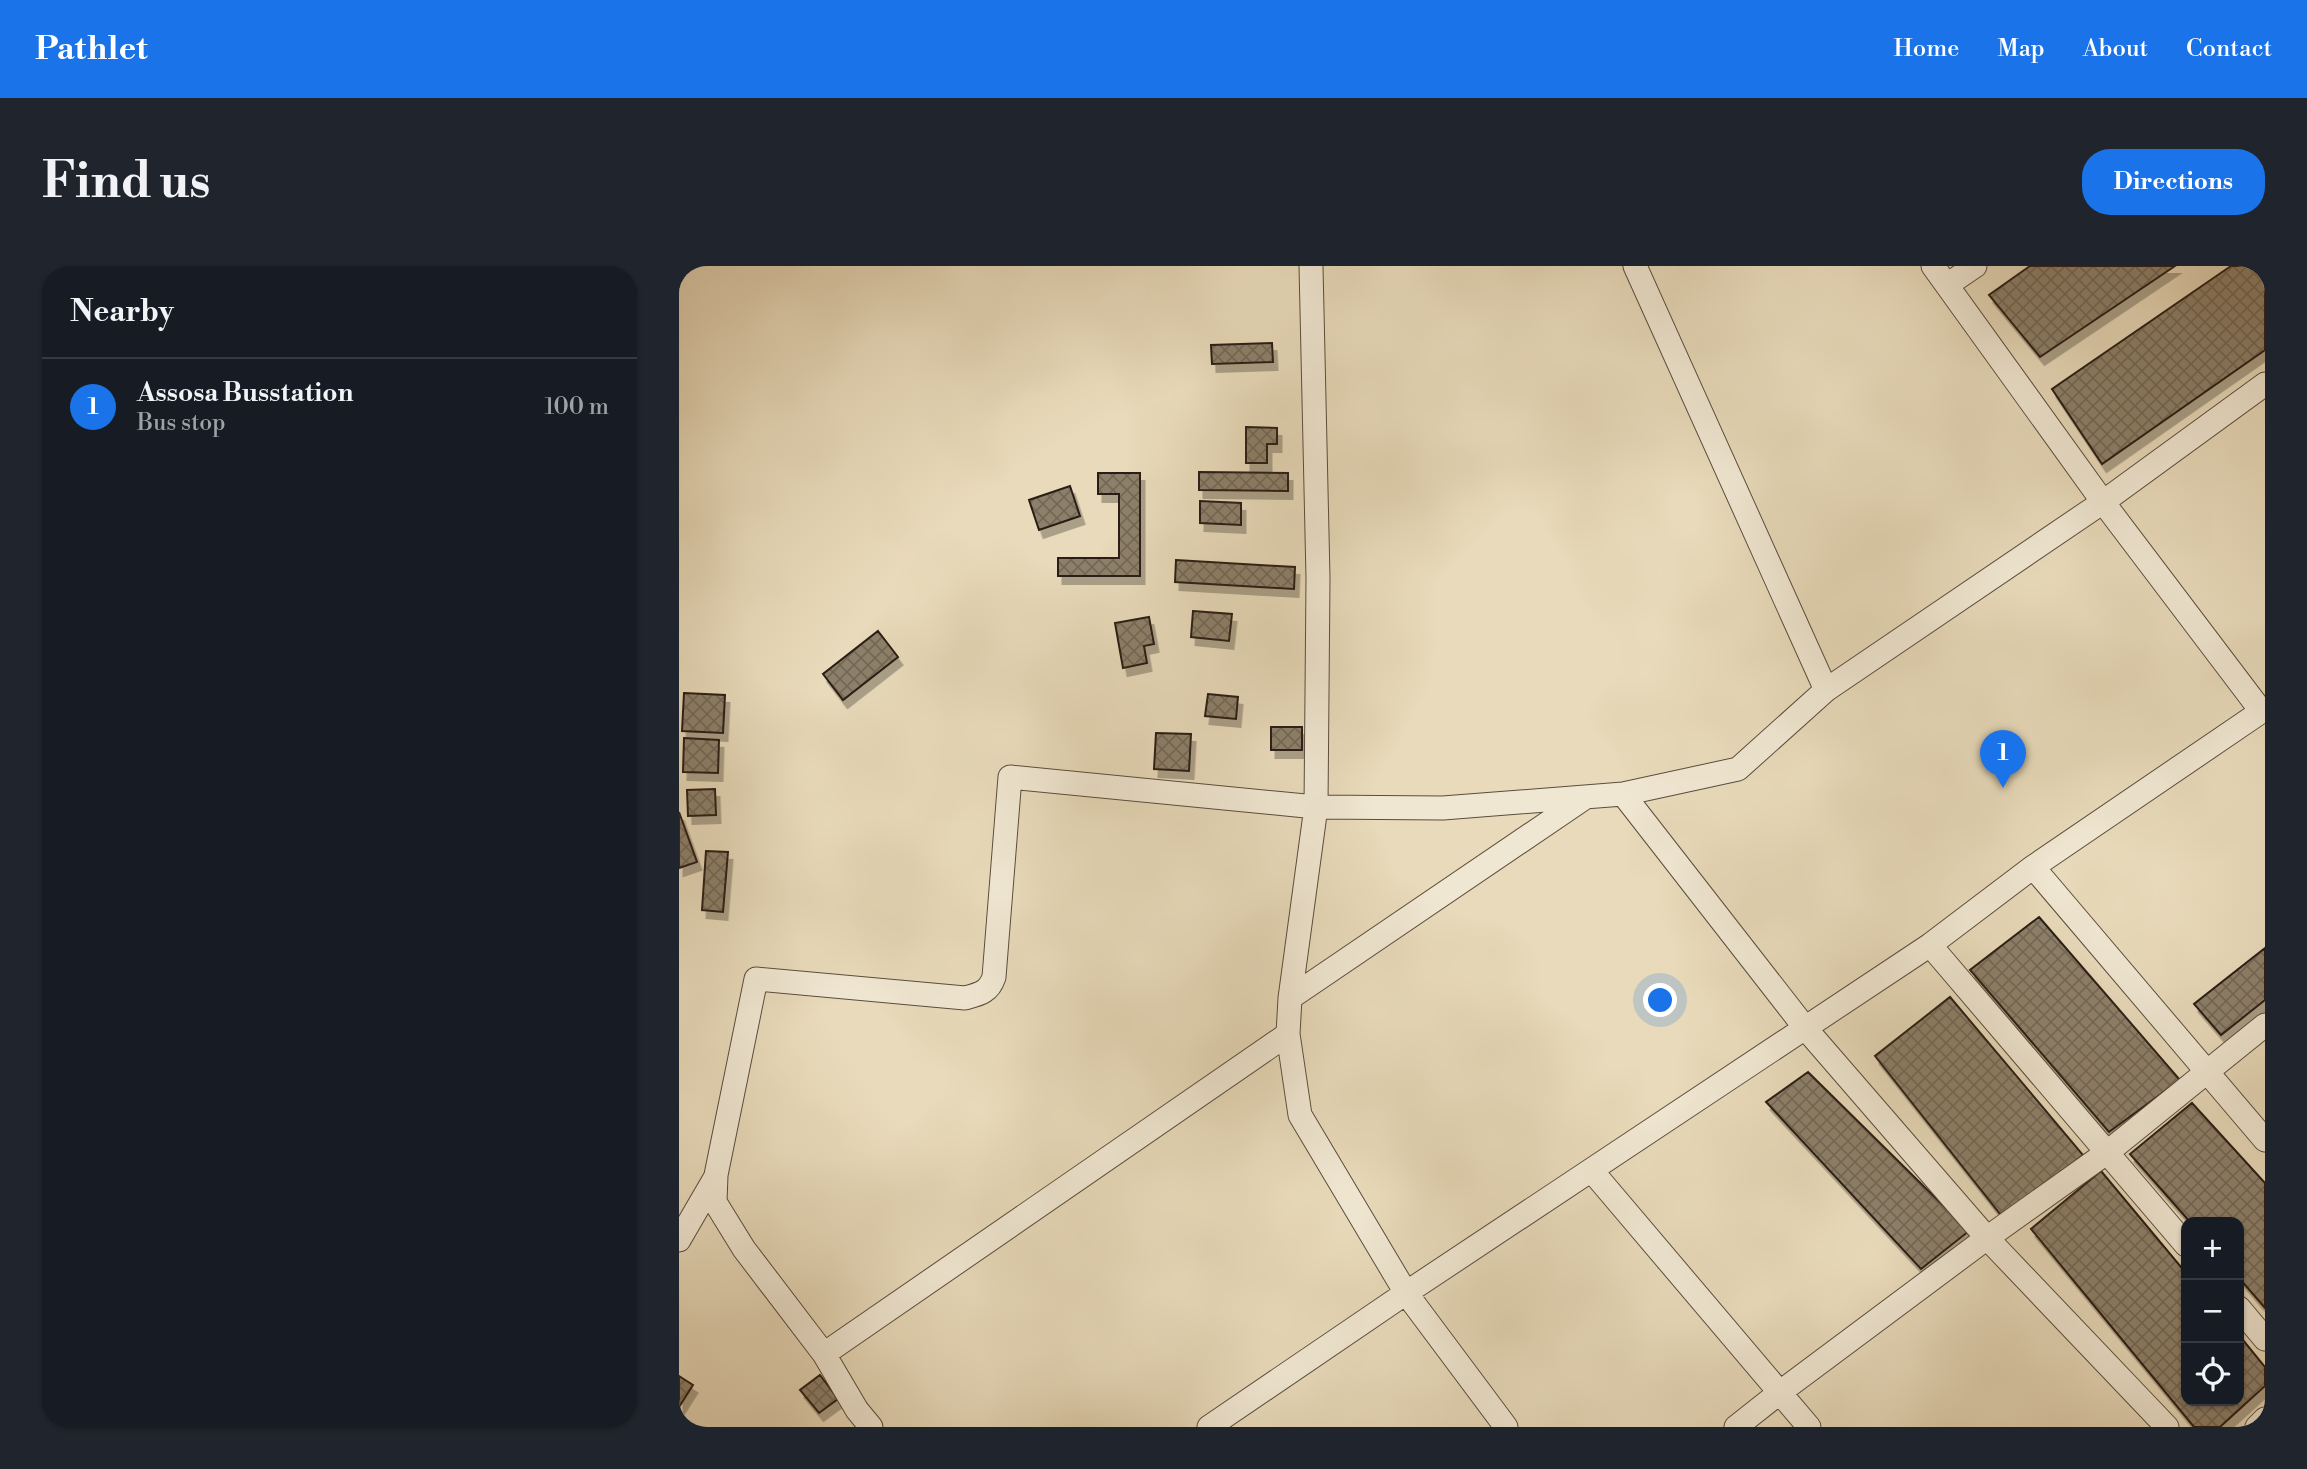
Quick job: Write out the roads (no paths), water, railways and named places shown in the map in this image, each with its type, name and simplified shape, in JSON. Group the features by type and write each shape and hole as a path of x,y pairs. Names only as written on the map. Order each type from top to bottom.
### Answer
{"street":[{"path":"1311,266 1318,578 1316,807 1290,998 1288,1034 1300,1115 1406,1293 1506,1427"},
{"path":"1635,266 1826,691"},
{"path":"1209,1427 1406,1293 1805,1030 1930,945 2033,867 2263,711 2103,502 1940,275 1975,266"},
{"path":"871,1427 857,1410 824,1354 744,1249 715,1202 716,1175 756,979 965,998 982,994 991,987 1010,777 1316,807 1443,808 1623,794 1738,769 1826,691 2103,502 2265,384"},
{"path":"1623,794 1805,1030 1987,1238 2167,1427"},
{"path":"1290,998 1586,797"},
{"path":"2033,867 2265,1140"},
{"path":"1930,945 2181,1239"},
{"path":"1737,1427 1987,1238 2109,1152 2265,1025"},
{"path":"824,1354 1288,1034"},
{"path":"1592,1171 1809,1427"},
{"path":"679,1240 716,1175"},
{"path":"2244,1314 2265,1339"},
{"path":"2257,1427 2265,1419"}],"place":[{"name":"Assosa Busstation","path":"2003,788"}]}
